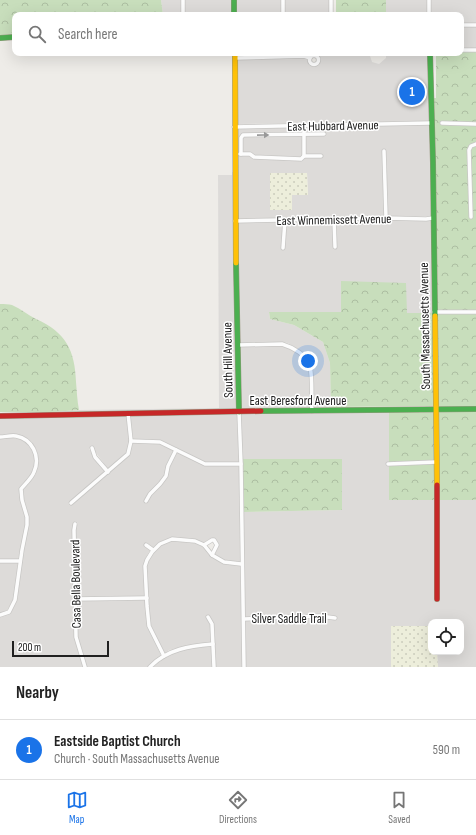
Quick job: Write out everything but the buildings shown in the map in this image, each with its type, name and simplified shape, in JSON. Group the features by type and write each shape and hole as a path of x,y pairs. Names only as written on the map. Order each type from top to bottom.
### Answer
{"street":[{"path":"183,0 183,12"},
{"path":"234,0 234,12"},
{"path":"283,0 283,12"},
{"path":"331,0 331,12"},
{"path":"429,0 429,12"},
{"path":"464,25 476,25"},
{"path":"0,38 12,37"},
{"path":"464,50 476,50"},
{"path":"235,56 304,56 310,58"},
{"name":"South Hill Avenue","path":"235,56 234,127 238,154 235,221 244,667"},
{"name":"South Massachusetts Avenue","path":"430,56 436,410 436,599"},
{"name":"East Hubbard Avenue","path":"234,127 431,123"},
{"path":"442,124 476,124"},
{"path":"304,126 304,156"},
{"path":"321,156 304,156 301,159 254,157 250,154 238,154 243,135 324,134"},
{"path":"471,217 469,150 471,146 476,144"},
{"path":"384,151 386,218"},
{"name":"East Winnemissett Avenue","path":"235,221 433,218"},
{"path":"334,219 335,247"},
{"path":"283,248 285,220"},
{"path":"434,312 476,312"},
{"path":"238,345 282,344 300,352 310,366 312,411"},
{"name":"East Beresford Avenue","path":"0,416 476,409"},
{"path":"71,504 128,454 131,441 128,413"},
{"path":"0,436 13,436 31,443 37,460 34,473 21,490 27,517 27,525 20,561 15,600 9,612 0,615"},
{"path":"131,441 160,442 205,464 241,464"},
{"path":"92,448 95,457 108,472"},
{"path":"146,501 150,494 166,476 168,466 176,450"},
{"path":"388,464 436,462"},
{"name":"Casa Bella Boulevard","path":"76,524 74,530 76,637 85,667"},
{"path":"164,656 149,626 146,598 145,566 153,550 160,544 172,539 195,541 204,545 212,554 224,562 241,564"},
{"path":"204,545 212,540 216,542 217,545 212,554"},
{"path":"146,545 153,550"},
{"path":"0,561 20,561"},
{"path":"75,599 146,598"},
{"name":"Silver Saddle Trail","path":"244,619 320,616 335,618"},
{"path":"208,617 212,624 214,667"},
{"path":"150,667 170,652 190,646 213,644"}],"shaded area":[{"path":"161,0 181,0 181,12 163,12"},
{"path":"184,0 232,0 232,12 185,12"},
{"path":"235,0 281,0 281,12 236,12"},
{"path":"284,0 329,0 329,12 285,12"},
{"path":"386,0 427,0 428,12 386,12"},
{"path":"431,0 476,0 476,23 464,24 464,12 431,12"},
{"path":"464,27 476,27 476,48 464,49"},
{"path":"319,56 370,56 372,62 379,64 386,58 386,56 428,56 430,121 236,124 236,60 304,58 308,60 309,65 313,67 319,65"},
{"path":"430,125 432,216 388,217 386,149 383,149 385,217 237,219 237,156 250,155 301,161 305,158 322,158 322,154 306,154 305,136 326,135 326,132 305,132 305,127","holes":["307,173 308,194 292,195"]},
{"path":"302,127 302,132 243,133 239,138 239,152 237,152 236,129"},
{"path":"302,136 303,155 301,157 254,155 250,152 242,152 243,137"},
{"path":"232,172 234,172 237,410 52,412 79,410 219,408 218,175 232,175"},
{"path":"432,220 433,313 407,313 341,281 341,312 269,313 270,319 294,325 323,342 330,363 331,407 313,407 312,366 308,358 301,351 288,343 282,342 240,343 237,223 283,222 281,249 284,250 286,222 333,221 334,249 337,249 336,221"},
{"path":"282,345 299,354 309,367 310,409 240,410 240,347"},
{"path":"389,412 389,462 386,462 387,466 389,466 389,500 435,500 435,601 438,601 438,500 476,500 476,667 438,667 437,655 464,655 464,619 428,619 428,626 391,626 391,667 245,667 245,621 320,618 336,620 337,617 320,614 245,617 243,512 342,510 341,459 242,459 240,414"},
{"path":"237,414 239,463 205,462 161,440 133,439 130,415"},
{"path":"127,415 130,441 127,453 108,469 91,446 89,449 106,471 68,503 70,506 129,455 133,443 160,443 174,451 167,465 165,475 149,493 144,502 146,504 168,477 170,466 177,452 205,466 239,466 240,562 225,561 214,554 219,545 214,539 209,539 203,543 195,539 171,537 159,542 153,548 146,542 144,545 150,550 145,559 144,565 145,596 77,597 75,531 78,523 75,521 72,530 74,637 83,667 0,667 0,617 10,613 17,600 23,550 29,525 29,516 23,490 36,474 38,459 37,451 32,442 25,437 13,434 0,435 0,416"},
{"path":"0,438 23,440 34,452 35,460 33,472 20,489 20,500 26,517 26,525 18,559 0,560"},
{"path":"172,541 194,543 203,547 210,555 224,564 240,566 242,667 215,667 213,623 209,615 206,617 210,625 211,643 189,645 169,650 164,654 151,625 148,606 147,566 148,560 160,546"},
{"path":"0,563 18,563 14,599 7,610 0,613"},
{"path":"145,600 148,626 161,656 148,667 86,667 77,637 77,601"},
{"path":"211,646 212,667 153,667 170,654 190,648"}],"green space":[{"path":"0,0 161,0 163,12 12,12 12,35 0,36"},
{"path":"336,0 386,0 386,12 336,12"},
{"path":"464,52 476,52 476,122 440,122 440,125 476,126 476,142 470,145 468,150 469,219 472,219 471,150 476,146 476,310 436,310 433,98 436,98 436,56 464,56"},
{"path":"270,173 307,173 308,195 292,195 292,210 270,210"},
{"path":"341,281 406,283 407,313 433,313 434,406 331,407 330,363 323,342 294,325 270,319 269,312 341,312"},
{"path":"0,304 12,305 46,324 62,336 74,361 79,410 52,412 0,412"},
{"path":"436,314 476,314 476,407 437,408"},
{"path":"476,411 476,500 438,500 437,412"},
{"path":"389,412 434,412 434,461 389,462"},
{"path":"242,459 342,459 342,510 243,512"},
{"path":"434,464 435,500 389,500 389,466"},
{"path":"391,626 428,626 428,655 437,655 438,667 391,667"}],"traffic: fast":[{"path":"234,0 234,12"},
{"path":"0,38 12,37"},
{"path":"430,56 435,316"},
{"path":"236,263 239,412"},
{"path":"261,411 476,409"}],"traffic: slow":[{"path":"235,56 236,263"},
{"path":"435,316 437,485"}],"traffic: jam":[{"path":"0,416 261,411"},
{"path":"437,485 437,599"}],"place":[{"name":"Eastside Baptist Church","path":"412,92"}]}
